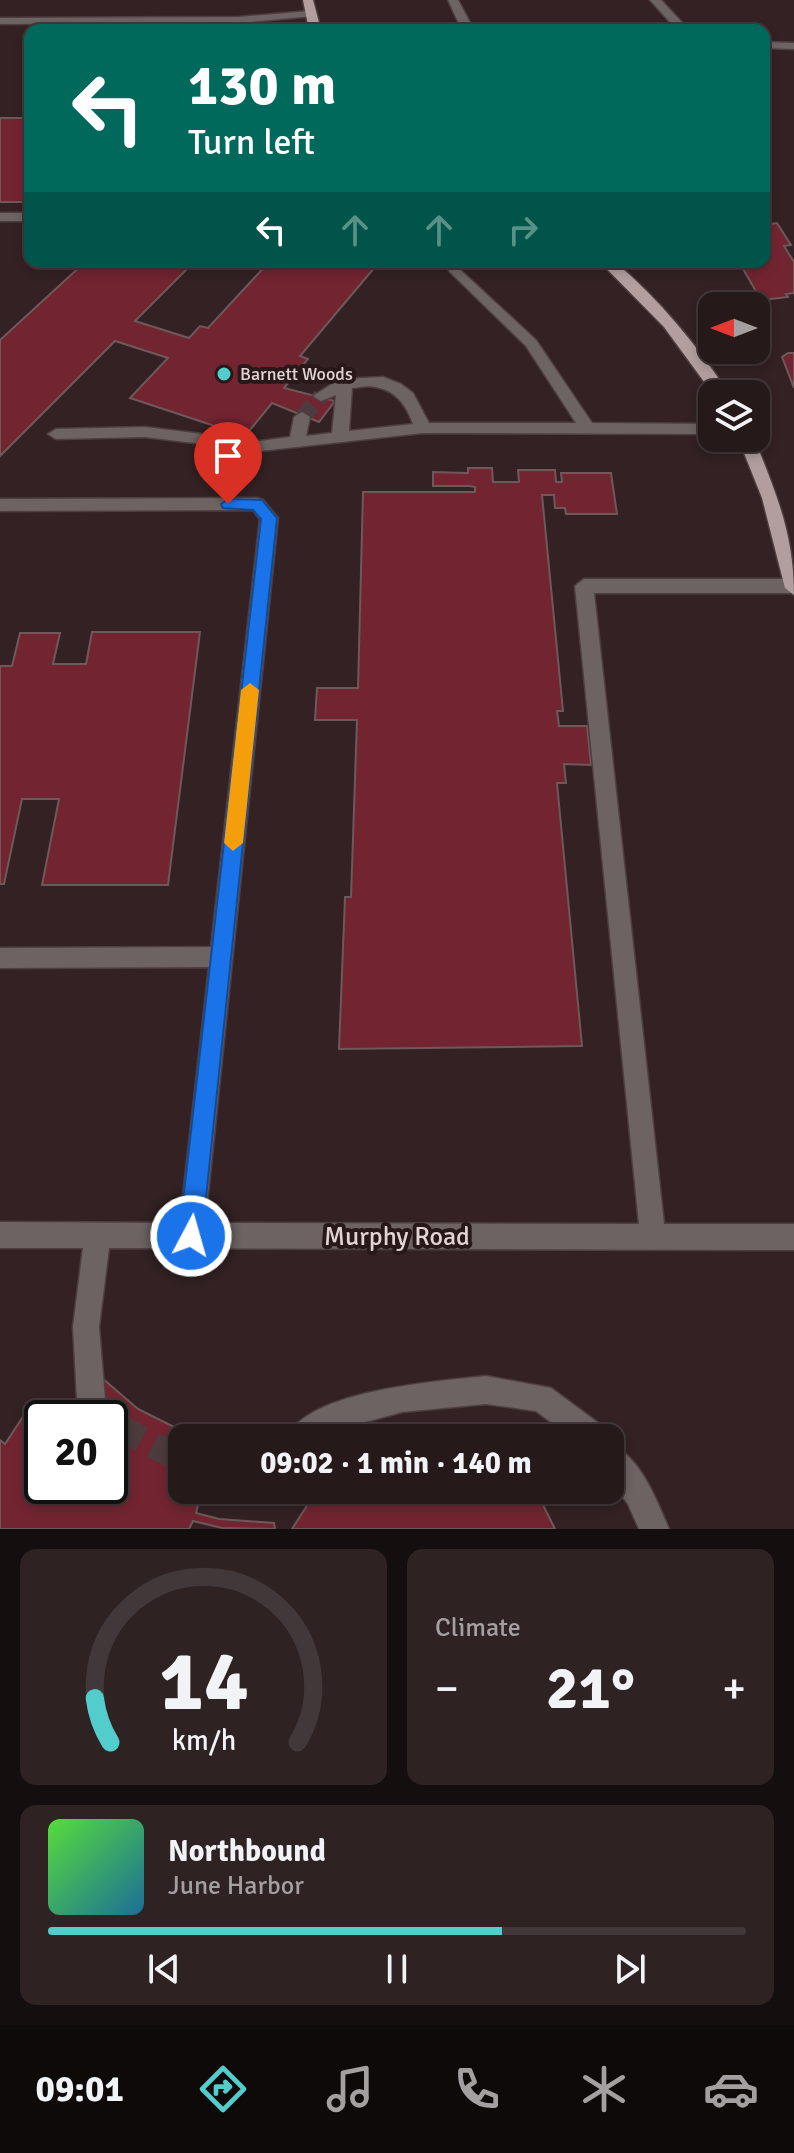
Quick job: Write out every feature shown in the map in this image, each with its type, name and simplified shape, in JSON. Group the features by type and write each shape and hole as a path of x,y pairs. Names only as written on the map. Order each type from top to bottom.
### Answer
{"main road":[{"path":"308,0 313,24"},
{"path":"615,268 636,285 672,325 711,380"},
{"path":"752,452 770,498 794,587"}],"street":[{"path":"453,0 465,24"},
{"path":"655,0 677,24"},
{"path":"245,24 310,14"},
{"path":"0,21 128,24"},
{"path":"770,45 794,46"},
{"path":"0,217 24,217"},
{"path":"455,269 531,343 588,429"},
{"path":"321,396 345,382 381,382 406,391 418,408 423,428"},
{"path":"340,437 345,382"},
{"path":"297,441 302,417"},
{"path":"56,434 145,432 260,446 423,428 698,429"},
{"path":"0,505 257,504 269,518 191,1236"},
{"path":"653,1236 584,586 794,587"},
{"path":"0,958 221,957"},
{"name":"Murphy Road","path":"0,1235 794,1237"},
{"path":"91,1399 86,1327 98,1235"},
{"path":"323,1424 334,1417 402,1398 486,1390 541,1398 576,1424"},
{"path":"624,1476 638,1494 654,1529"}],"building":[{"path":"0,118 24,118 24,202 0,202"},
{"path":"777,223 791,245 784,246 794,262 794,293 786,294 788,297 770,299 770,292 756,292 742,268 770,268 770,224"},
{"name":"Barnett Woods","path":"78,268 188,268 135,321 189,338 200,326 208,328 263,268 374,268 300,356 308,359 284,388 335,401 319,422 272,403 245,436 130,398 168,358 115,341 0,456 0,340"},
{"path":"794,353 794,388 782,357"},
{"path":"468,468 492,468 493,482 519,482 518,470 555,470 556,482 562,482 561,473 611,473 617,514 566,514 565,508 555,508 554,495 542,495 563,711 557,711 559,726 587,726 591,765 564,764 566,783 557,783 582,1046 339,1049 345,897 351,897 357,720 315,720 317,688 358,688 363,492 475,492 475,487 469,486 433,486 433,472 468,473"},
{"path":"92,632 200,632 168,885 42,885 59,799 22,799 4,884 0,884 0,666 12,666 20,633 60,633 53,664 86,664"},
{"path":"102,1378 128,1400 80,1400"},
{"path":"128,1400 168,1424 168,1504 198,1504 196,1513 219,1519 274,1523 275,1529 222,1528 193,1521 189,1529 0,1529 0,1440 5,1444 24,1415 24,1504 128,1504"},
{"path":"308,1504 542,1504 555,1529 292,1529"}],"tunnel":[{"path":"302,417 321,396"},
{"path":"91,1399 126,1431 168,1453"}],"slow traffic":[{"path":"233,843 250,690"}],"place":[{"name":"Barnett Woods","path":"224,374"}],"route":[{"path":"191,1236 269,518 257,504 228,504"}]}
